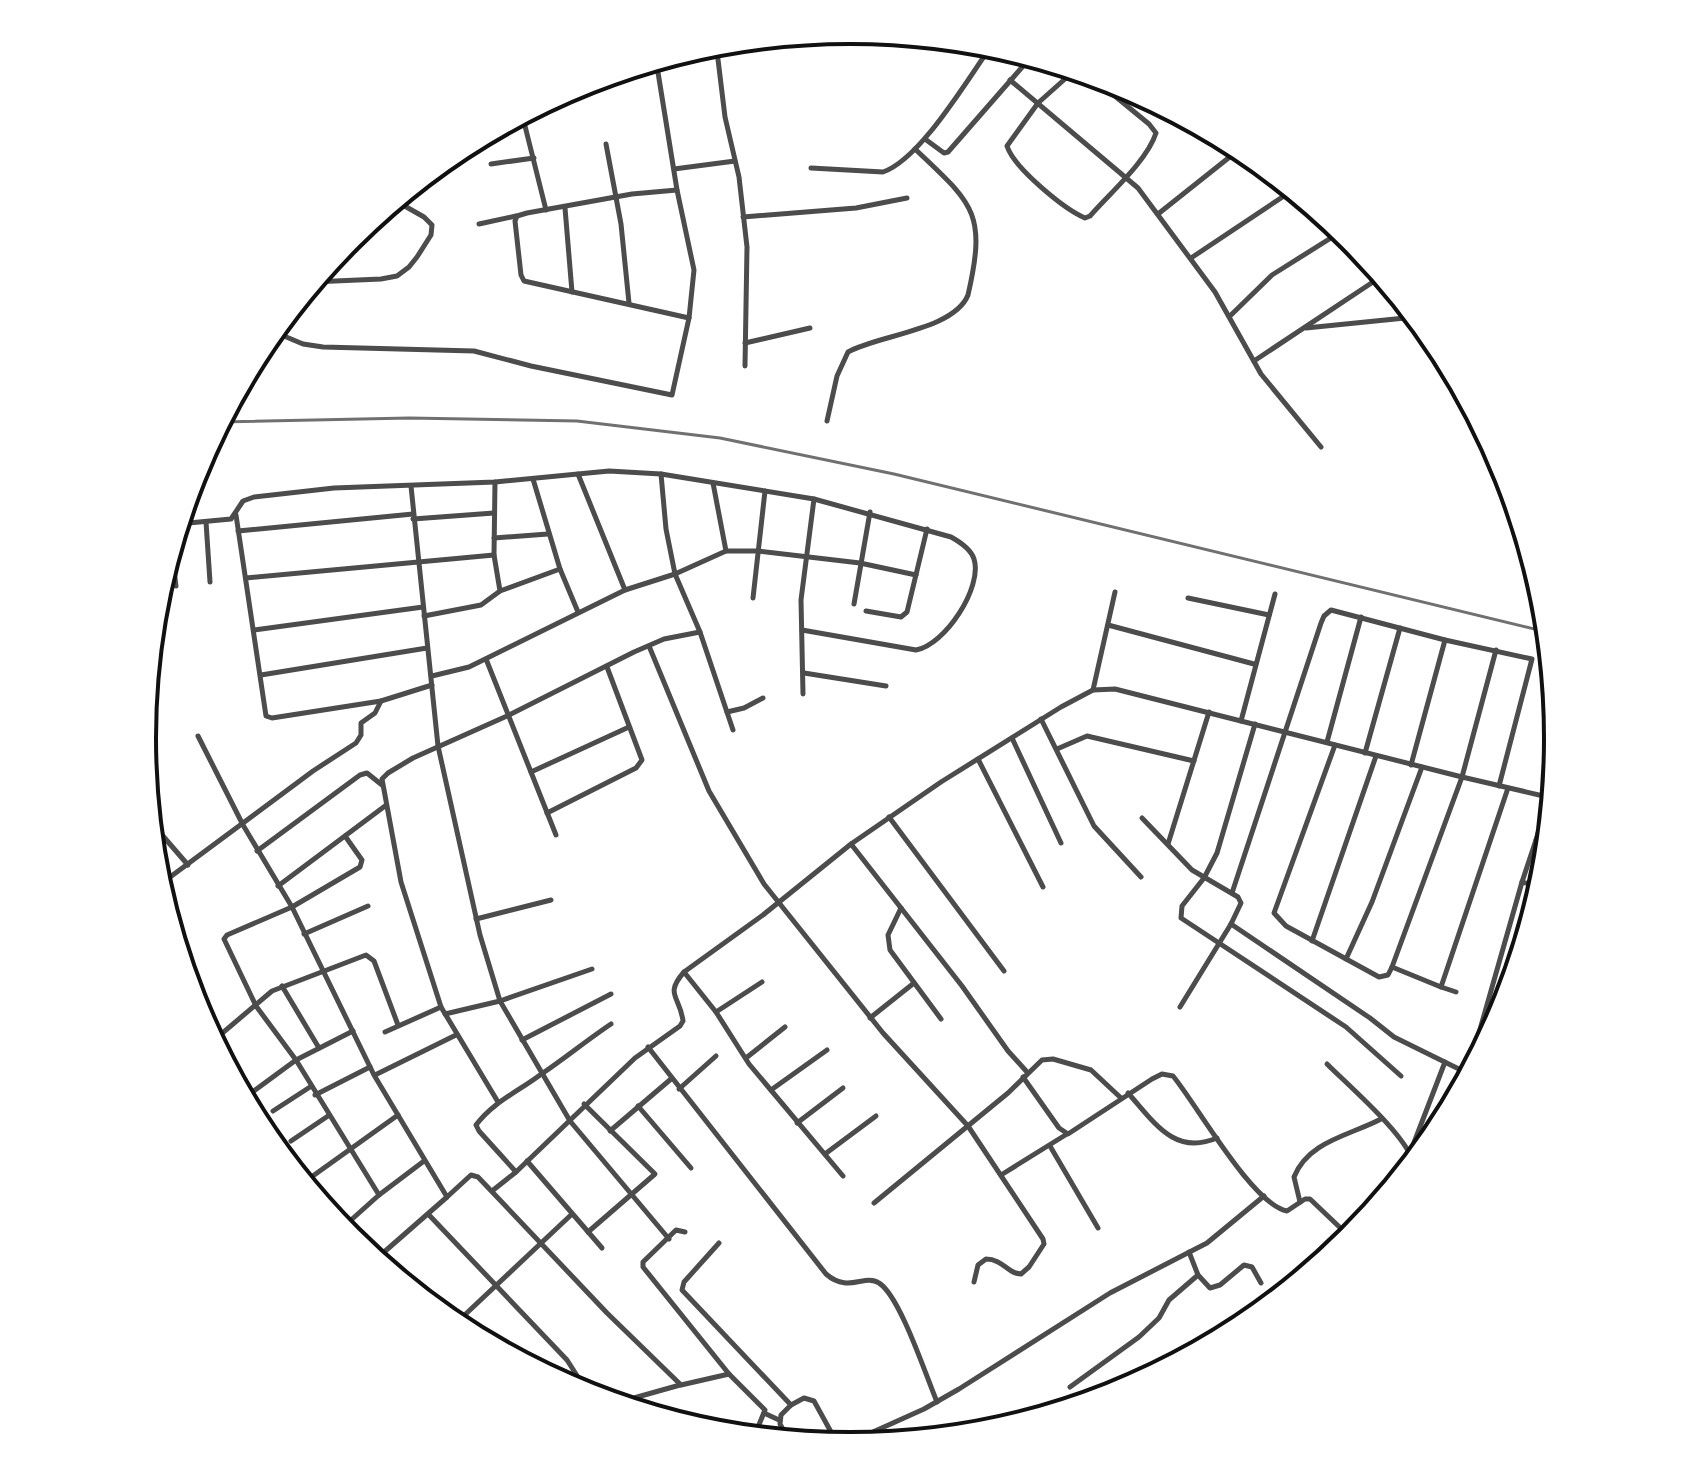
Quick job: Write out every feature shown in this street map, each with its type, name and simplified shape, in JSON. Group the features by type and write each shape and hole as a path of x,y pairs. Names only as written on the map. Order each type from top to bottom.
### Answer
{"street":[{"path":"718,56 747,247 745,366"},
{"path":"811,168 883,172 893,168 924,139 983,57"},
{"path":"924,139 944,153 948,152 1022,66"},
{"path":"284,336 303,344 323,347 474,351 670,396 675,388 689,318 694,270 677,190 658,72"},
{"path":"1065,79 1038,103 1008,142 1008,151 1060,202 1081,217 1089,217 1126,177 1156,133 1117,98"},
{"path":"1010,80 1126,177 1158,214 1230,316 1270,386 1321,447"},
{"path":"525,125 546,210"},
{"path":"606,144 626,256 629,303"},
{"path":"827,421 837,376 848,352 946,316 965,302 968,295 977,247 974,220 964,195 915,149"},
{"path":"1158,214 1229,157"},
{"path":"491,164 534,158"},
{"path":"674,169 735,161"},
{"path":"479,224 617,197 677,190"},
{"path":"1191,258 1283,196"},
{"path":"743,217 856,208 907,198"},
{"path":"327,281 381,279 397,276 409,267 431,235 432,225 404,206"},
{"path":"565,208 572,292"},
{"path":"517,216 522,279 689,318"},
{"path":"1230,316 1272,275 1331,238"},
{"path":"1254,361 1373,282"},
{"path":"1305,328 1402,318"},
{"path":"745,343 810,328"},
{"path":"190,523 231,519 247,498 334,488 495,482 609,471 661,474 814,499 927,529 957,540 970,551 975,563 963,609 943,634 924,649 802,630"},
{"path":"578,474 625,590"},
{"path":"661,474 666,529 675,574 700,632 733,730"},
{"path":"533,479 548,534 578,612"},
{"path":"495,482 494,555 500,591"},
{"path":"713,483 726,551"},
{"path":"411,486 438,746 476,919 500,1001 570,1121 669,1239"},
{"path":"753,598 765,491"},
{"path":"803,694 801,600 814,499"},
{"path":"854,604 870,512"},
{"path":"235,513 264,712 268,718 381,701 432,685"},
{"path":"238,531 413,516 494,513"},
{"path":"206,522 210,582"},
{"path":"866,611 904,616 927,529"},
{"path":"494,538 548,534"},
{"path":"432,676 469,667 625,590 675,574 726,551 807,556 916,575"},
{"path":"246,578 494,555"},
{"path":"424,616 481,605 500,591 560,569"},
{"path":"175,577 176,586"},
{"path":"1093,690 1115,592"},
{"path":"1240,721 1275,594"},
{"path":"1188,598 1269,615"},
{"path":"254,630 423,607"},
{"path":"1232,893 1324,616 1331,610 1532,659 1499,786"},
{"path":"1327,742 1361,617"},
{"path":"1108,625 1254,664"},
{"path":"1365,753 1400,628"},
{"path":"498,1102 441,1007 401,882 382,779 438,746 507,716 664,639 700,632"},
{"path":"1411,765 1445,640"},
{"path":"649,646 709,791 777,903 870,1018 968,1126 1044,1244 1021,1274 1014,1273 1000,1261 986,1259 978,1265 974,1282"},
{"path":"261,675 427,648"},
{"path":"1335,745 1274,913 1286,926 1379,977 1388,975 1392,967 1462,777 1496,650"},
{"path":"486,659 556,835"},
{"path":"547,813 639,766 642,757 607,667"},
{"path":"804,673 886,686"},
{"path":"492,1191 648,1047 683,1021 672,995 675,982 684,972 889,817 1041,719 1093,690 1115,689 1541,795"},
{"path":"727,712 744,708 763,698"},
{"path":"170,878 313,771 356,743 361,735 361,723 375,713 381,701"},
{"path":"1168,845 1209,712"},
{"path":"1041,719 1094,826 1141,877"},
{"path":"1255,724 1217,853 1204,878 1182,906 1180,914 1184,921 1346,1027 1401,1076"},
{"path":"531,772 629,727"},
{"path":"198,736 257,851 292,907 374,1075 447,1197"},
{"path":"1057,749 1087,736 1194,761"},
{"path":"1012,738 1061,843"},
{"path":"1312,941 1376,756"},
{"path":"978,759 1043,887"},
{"path":"1346,959 1372,902 1422,767"},
{"path":"257,851 360,775 367,773 382,785"},
{"path":"1441,987 1508,788"},
{"path":"278,886 385,806"},
{"path":"889,817 1004,971"},
{"path":"1142,818 1192,870 1232,893 1241,903 1180,1007"},
{"path":"162,835 188,865"},
{"path":"345,836 362,860 361,865 292,907 225,937 256,1006 296,1060 379,1195"},
{"path":"1481,1025 1536,840"},
{"path":"851,844 1008,1051 1059,1128 1068,1134"},
{"path":"1522,882 1528,883"},
{"path":"476,919 551,900"},
{"path":"304,934 368,906"},
{"path":"901,908 890,930 890,950 941,1019"},
{"path":"1231,924 1370,1018 1387,1033 1459,1069"},
{"path":"222,1034 282,986 357,957 370,957 374,961 398,1025"},
{"path":"1392,967 1456,992"},
{"path":"445,1014 500,1001 592,969"},
{"path":"684,972 716,1012 746,1058 843,1176"},
{"path":"716,1012 762,982"},
{"path":"870,1018 914,983"},
{"path":"282,986 319,1048"},
{"path":"522,1040 611,994"},
{"path":"385,1032 441,1007"},
{"path":"516,1172 476,1127 479,1120 498,1102 542,1075 611,1024"},
{"path":"746,1058 785,1027"},
{"path":"252,1092 296,1060 353,1031"},
{"path":"374,1075 456,1035"},
{"path":"648,1047 826,1274 845,1284 871,1280 884,1287 907,1328 937,1402"},
{"path":"771,1090 827,1050"},
{"path":"679,1089 716,1056"},
{"path":"874,1203 1042,1060 1053,1059 1091,1070 1121,1098"},
{"path":"1415,1140 1445,1062"},
{"path":"1327,1064 1407,1150"},
{"path":"315,1095 370,1067"},
{"path":"1001,1175 1162,1074 1173,1076 1217,1138 1264,1196 1287,1211 1310,1199 1341,1228"},
{"path":"610,1131 671,1079"},
{"path":"273,1111 310,1087"},
{"path":"797,1123 843,1088"},
{"path":"1128,1093 1165,1132 1177,1140 1197,1144 1217,1138"},
{"path":"584,1104 655,1174 588,1232"},
{"path":"638,1106 691,1168"},
{"path":"312,1176 398,1115"},
{"path":"291,1141 328,1116"},
{"path":"825,1154 876,1116"},
{"path":"1300,1202 1294,1177 1305,1158 1345,1132 1381,1119"},
{"path":"1050,1146 1098,1228"},
{"path":"351,1220 424,1161"},
{"path":"527,1161 602,1248"},
{"path":"384,1253 471,1175 478,1177 607,1313 681,1385"},
{"path":"873,1431 937,1402 1110,1293 1215,1238 1264,1196"},
{"path":"464,1315 572,1214"},
{"path":"429,1215 567,1360 577,1376"},
{"path":"685,1232 676,1230 643,1262 643,1267 729,1374 763,1408 759,1426"},
{"path":"719,1243 684,1282 682,1290 791,1405"},
{"path":"1189,1252 1198,1275 1206,1285 1215,1288 1241,1266 1248,1265 1261,1283"},
{"path":"1070,1387 1139,1337 1159,1318 1169,1300 1198,1275"},
{"path":"635,1398 729,1374"},
{"path":"779,1420 791,1405 804,1398 814,1401 831,1432"},
{"path":"764,1413 779,1420 783,1429"}],"railway":[{"path":"232,422 409,418 577,421 720,438 894,474 1535,629"}]}
